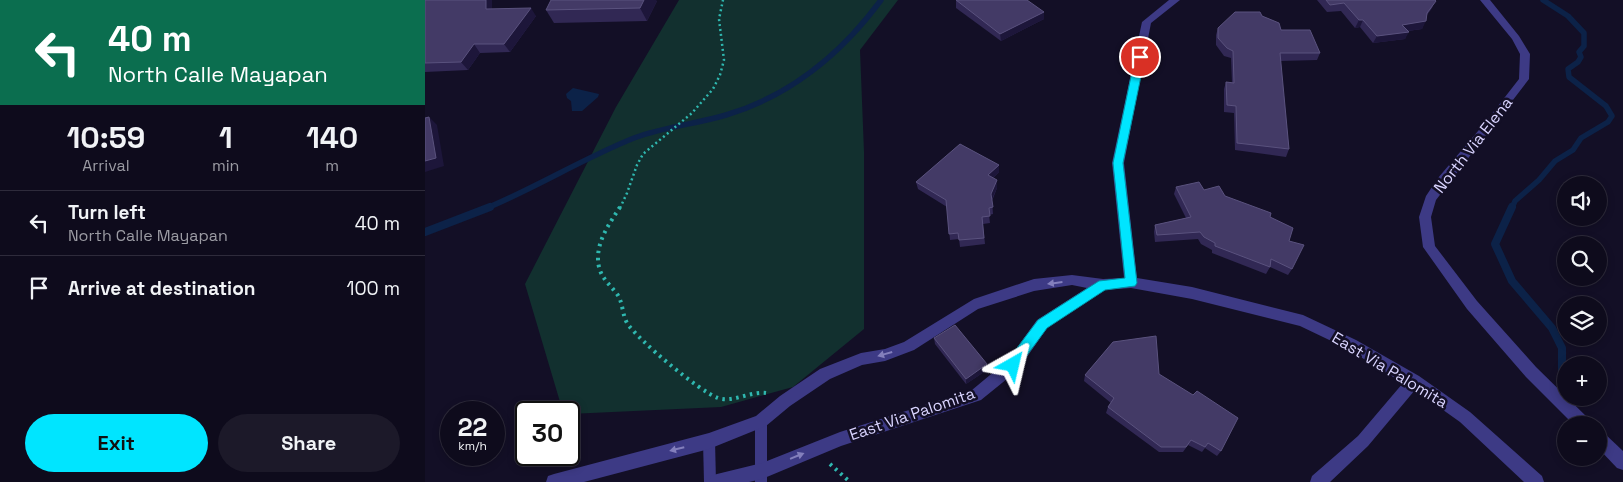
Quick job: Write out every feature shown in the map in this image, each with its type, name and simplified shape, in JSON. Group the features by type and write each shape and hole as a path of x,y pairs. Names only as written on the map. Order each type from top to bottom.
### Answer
{"street":[{"path":"1131,283 1118,163 1147,22 1175,0"},
{"name":"North Via Elena","path":"1485,0 1516,38 1525,54 1524,79 1488,127 1442,181 1430,199 1425,217 1429,247 1472,305 1531,372 1576,416"},
{"name":"East Via Palomita","path":"554,482 709,441 761,421 785,401 825,374 861,359 885,355 909,346 974,304 1034,285 1072,280 1103,285 1131,283 1192,292 1303,321 1351,344 1414,381 1465,417 1536,482"},
{"name":"East Via Palomita","path":"717,482 761,476 840,439 976,395 1013,365 1043,324 1103,285"},
{"path":"1317,482 1363,441 1414,381"},
{"path":"1607,446 1623,462"}],"lane":[{"path":"761,421 761,476"},
{"path":"709,441 710,482"}],"path":[{"path":"723,0 719,17 725,46 718,79 707,98 635,163 625,198 601,239 597,254 599,271 608,286 618,296 621,308 629,324 695,382 714,397 726,400 759,391 769,393"},
{"path":"827,462 850,482"}],"green space":[{"path":"679,0 898,0 860,50 864,152 864,329 793,387 721,407 580,413 580,401 560,401 525,284 616,107"}],"water":[{"path":"573,88 599,94 582,111 572,111 571,101 567,98 566,94"}],"building":[{"path":"425,0 486,0 486,9 531,8 504,44 474,44 461,62 425,63"},
{"path":"551,0 644,0 640,8 546,10"},
{"path":"956,0 1027,0 1044,12 1000,34"},
{"path":"1326,0 1436,1 1427,13 1426,21 1402,25 1409,32 1377,36 1344,3 1330,5"},
{"path":"1235,12 1260,12 1262,16 1279,23 1281,30 1310,30 1320,53 1280,53 1289,149 1237,143 1236,106 1227,105 1226,82 1234,83 1233,51 1227,48 1218,38 1218,28"},
{"path":"429,117 436,158 425,161 425,118"},
{"path":"960,144 999,165 988,175 997,180 991,194 993,207 989,208 990,216 982,217 984,238 959,240 958,233 949,234 946,200 916,182"},
{"path":"1199,182 1204,190 1219,186 1225,196 1271,213 1270,217 1293,228 1289,241 1304,245 1292,269 1271,259 1270,267 1215,246 1215,243 1204,237 1200,232 1157,235 1155,225 1191,217 1176,187"},
{"path":"955,325 987,364 966,379 934,338"},
{"path":"1156,336 1159,374 1193,395 1197,391 1238,418 1221,451 1208,443 1205,447 1191,440 1186,447 1161,447 1108,407 1114,398 1085,375 1113,342"}],"waterway":[{"path":"487,208 634,138 726,115 772,96 793,84 832,55 881,0"},
{"path":"1512,208 1515,201 1539,180 1555,161 1573,150 1581,138 1608,122 1612,116 1606,106 1569,77 1568,69 1578,62 1581,57 1579,52 1584,46 1584,33 1568,16 1543,0"},
{"path":"425,232 490,207"},
{"path":"1512,207 1495,244 1512,281 1552,328 1562,348 1562,356"}],"route":[{"path":"1013,365 1043,324 1103,285 1131,283 1118,163 1140,57"}]}
